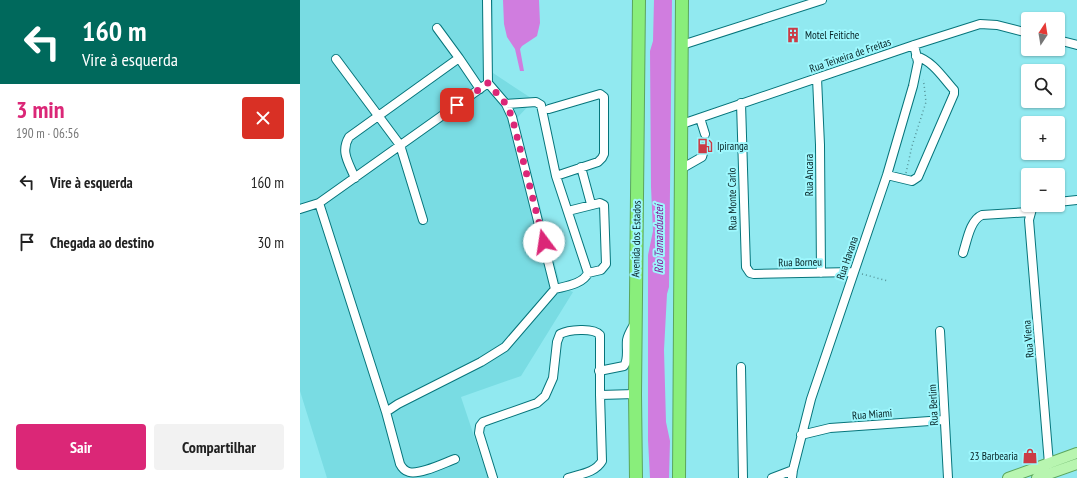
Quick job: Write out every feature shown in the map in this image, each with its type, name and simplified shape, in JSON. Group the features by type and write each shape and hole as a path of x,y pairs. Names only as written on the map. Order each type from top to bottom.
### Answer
{"highway":[{"name":"Avenida dos Estados","path":"636,478 635,322 639,0"},
{"path":"679,478 682,0"}],"main road":[{"path":"1008,478 1077,453"},
{"path":"1037,478 1077,464"}],"street":[{"path":"488,0 488,83 506,104 512,117 555,289"},
{"path":"682,45 822,0"},
{"name":"Rua Teixeira de Freitas","path":"682,124 980,24 997,25 1021,31"},
{"path":"437,28 480,89"},
{"path":"1065,42 1077,45"},
{"name":"Rua Havana","path":"793,474 801,435 811,399 887,175 917,72 918,62 914,45"},
{"path":"887,175 912,181 918,177 954,92 928,61 916,56"},
{"path":"355,178 344,153 344,144 349,137 459,58"},
{"path":"336,59 400,145 423,220"},
{"name":"Rua Ancara","path":"817,78 820,145 821,273"},
{"path":"300,209 319,203 488,83"},
{"path":"549,109 600,94 604,97 604,154 602,158 598,162 556,176"},
{"path":"386,412 398,404 481,362 505,347 555,289 579,282 586,278 588,273 556,176 541,105 536,102 506,104"},
{"name":"Rua Monte Carlo","path":"741,104 745,263 748,270"},
{"path":"700,118 705,134"},
{"path":"682,169 702,157 704,150"},
{"path":"581,167 592,204"},
{"path":"1065,201 1077,200"},
{"path":"568,211 600,202 604,205 606,264 601,270 588,273"},
{"path":"319,203 386,412 400,464 403,469 410,472 421,471 455,459"},
{"path":"963,253 974,221 978,216 1030,212"},
{"name":"Rua Viena","path":"1030,212 1029,220 1049,464"},
{"name":"Rua Borneu","path":"748,270 750,273 754,274 854,272"},
{"path":"599,371 624,366 626,362 627,340 635,322"},
{"path":"493,478 479,432 480,426 483,422 536,403 545,396 553,378 557,342 560,334 564,332 591,330 600,335 599,371 602,461 599,466 591,472 568,478"},
{"name":"Rua Berlim","path":"940,331 948,478"},
{"path":"741,367 743,478"},
{"path":"600,395 635,394"},
{"name":"Rua Miami","path":"801,435 830,428 944,420"},
{"path":"772,478 793,474"}],"path":[{"path":"904,179 912,146 926,102 924,84 917,72"},
{"path":"854,272 888,281"}],"shaded area":[{"path":"300,0 493,0 493,73 534,100 517,118 561,287 573,292 521,376 461,397 488,478 327,478 300,391"}],"water":[{"path":"503,0 539,0 540,23 537,36 520,49 524,71 520,71 515,49 507,37 504,24"},
{"name":"Rio Tamanduateí","path":"654,0 672,0 669,287 667,294 664,350 666,422 670,441 669,478 650,478 648,440 648,255 653,231 651,187 650,51 653,41"}],"tunnel":[{"path":"704,150 705,134"}],"place":[{"name":"Motel Feitiche","path":"793,35"},
{"name":"Ipiranga","path":"705,146"},
{"name":"23 Barbearia","path":"1030,456"}],"route":[{"path":"457,105 488,83 506,104 512,117 544,242"}]}
